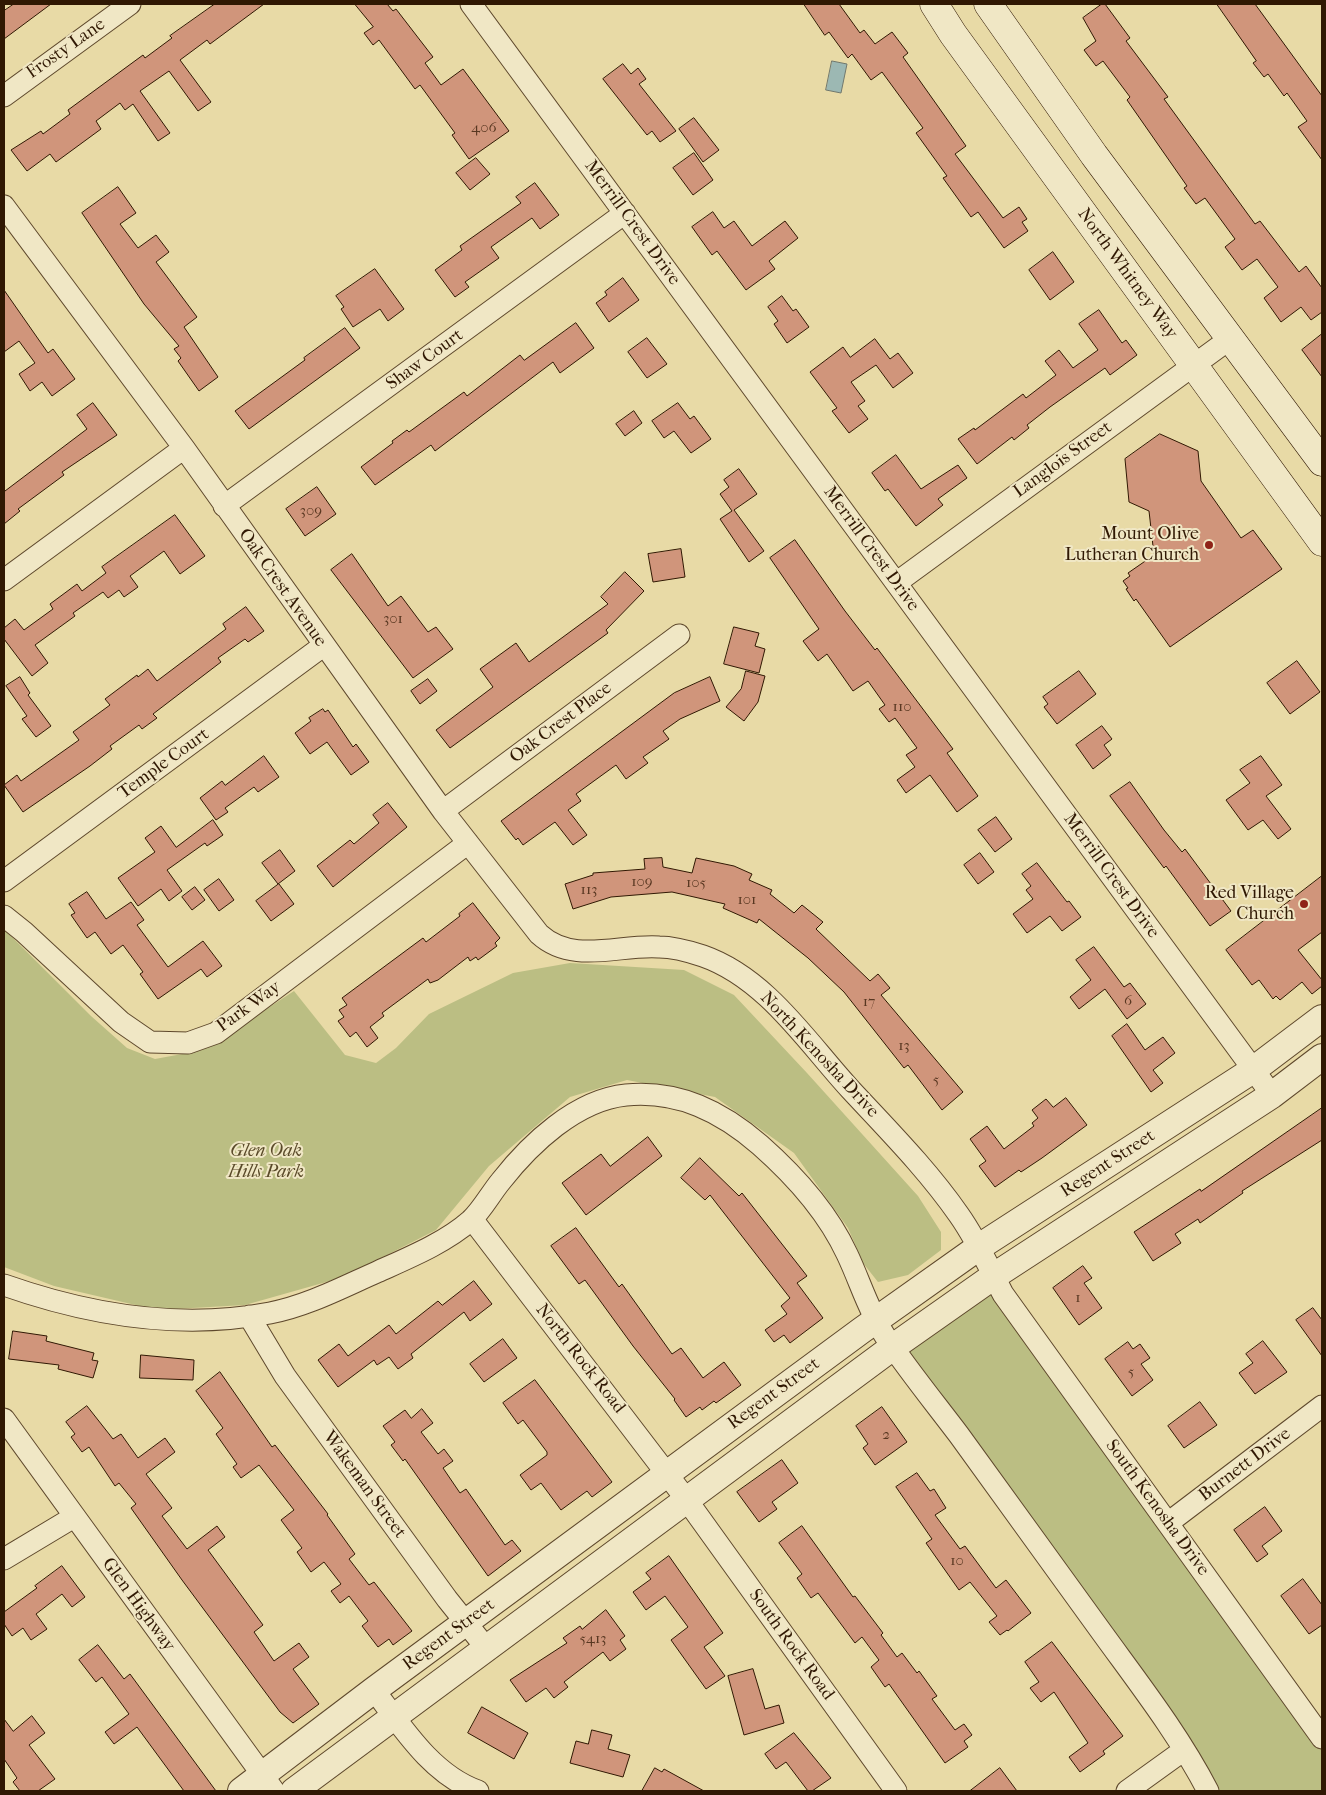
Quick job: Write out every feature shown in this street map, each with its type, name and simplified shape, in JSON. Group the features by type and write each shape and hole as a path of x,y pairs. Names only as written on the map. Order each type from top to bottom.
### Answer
{"main road":[{"name":"North Whitney Way","path":"934,4 953,34 1322,542"},
{"path":"988,4 1094,156 1322,462"}],"street":[{"name":"Frosty Lane","path":"4,96 130,4"},
{"name":"Merrill Crest Drive","path":"471,4 1272,1095"},
{"name":"Oak Crest Avenue","path":"4,206 184,448 323,646 468,843 539,934 548,942 565,949 576,950"},
{"name":"Shaw Court","path":"224,506 625,213"},
{"name":"Langlois Street","path":"896,583 1231,338"},
{"path":"4,580 184,448"},
{"name":"Oak Crest Place","path":"444,810 679,635"},
{"name":"Temple Court","path":"4,881 323,646"},
{"name":"Park Way","path":"4,916 24,932 121,1022 150,1042 188,1043 216,1033 468,843"},
{"name":"North Kenosha Drive","path":"576,950 592,952 659,946 702,956 739,974 760,991 918,1162 960,1215 994,1276"},
{"name":"Regent Street","path":"294,1791 686,1499 884,1333 979,1247 1253,1070 1322,1018"},
{"name":"Regent Street","path":"242,1791 268,1783 374,1690 667,1473 884,1333 994,1276 1272,1095 1322,1057"},
{"path":"4,1285 78,1308 139,1318 218,1319 273,1312 344,1287 438,1241 472,1219 522,1154 561,1122 579,1111 625,1095 665,1095 702,1105 728,1119 761,1146 788,1172 834,1230 884,1333 1165,1720 1208,1791"},
{"name":"North Rock Road","path":"472,1219 686,1499"},
{"name":"South Kenosha Drive","path":"994,1276 1003,1294 1322,1738"},
{"name":"Wakeman Street","path":"249,1316 285,1376 487,1649"},
{"name":"Burnett Drive","path":"1168,1523 1322,1406"},
{"name":"Glen Highway","path":"4,1418 268,1783"},
{"name":"South Rock Road","path":"686,1499 896,1791"},
{"path":"4,1559 74,1517"},
{"path":"374,1690 394,1717 428,1756 452,1777 478,1791"},
{"path":"1127,1791 1184,1750"}],"green space":[{"name":"Glen Oak Hills Park","path":"4,929 91,1016 127,1048 155,1059 193,1052 219,1040 294,991 345,1055 376,1063 396,1048 429,1014 513,973 570,963 684,970 734,995 807,1073 918,1196 941,1232 941,1250 908,1275 878,1282 863,1263 848,1228 794,1153 715,1097 627,1080 570,1097 489,1166 436,1230 344,1277 245,1305 157,1310 54,1286 4,1267"},
{"path":"994,1276 1322,1738 1322,1791 1208,1791 893,1347"}],"water":[{"path":"832,61 847,64 841,93 826,90"}],"building":[{"path":"14,4 51,4 4,39 4,11"},
{"path":"215,4 264,4 210,44 207,40 180,60 211,102 198,111 169,71 140,91 170,133 158,141 133,104 125,110 120,103 96,121 101,129 56,162 50,154 27,171 11,150 41,131 43,134 70,114 68,110 143,55 145,58 172,38 170,36"},
{"path":"355,4 387,4 393,11 396,9 433,57 425,63 441,85 463,69 509,131 469,159 452,135 455,133 420,85 415,89 379,40 373,45 364,33 373,27"},
{"path":"804,4 839,4 860,33 864,30 875,44 892,32 908,53 903,57 966,146 955,154 1003,218 1019,207 1027,219 1022,222 1028,231 1004,248 978,212 971,217 943,178 947,176 916,133 923,128 882,72 871,80 852,54 848,58 829,32 825,35"},
{"path":"1102,4 1105,4 1130,38 1126,41 1168,97 1164,99 1255,224 1260,221 1299,272 1306,266 1322,288 1322,312 1311,320 1301,307 1281,322 1264,298 1278,287 1257,259 1242,270 1225,247 1235,239 1205,198 1196,204 1184,188 1187,186 1127,100 1130,97 1103,61 1096,66 1084,50 1096,41 1083,18"},
{"path":"1217,4 1255,4 1322,96 1322,160 1298,127 1307,121 1287,93 1284,96 1268,74 1264,77 1253,63 1256,61"},
{"path":"623,64 631,74 638,68 646,79 639,84 676,131 660,142 652,131 647,135 603,79"},
{"path":"694,118 719,150 703,162 679,129"},
{"path":"694,153 713,180 693,195 673,168"},
{"path":"476,158 490,174 470,190 456,173"},
{"path":"535,183 559,215 540,229 532,218 491,247 499,258 465,282 469,287 455,297 435,270 462,250 460,246 521,203 516,197"},
{"path":"118,187 136,213 120,224 138,248 156,235 169,252 156,262 197,317 184,327 218,377 199,391 178,361 181,358 174,349 179,346 144,304 82,213"},
{"path":"713,212 724,228 734,221 752,246 785,221 798,238 769,261 775,269 746,290 717,251 712,255 692,227"},
{"path":"1053,252 1074,282 1050,300 1029,270"},
{"path":"375,269 404,309 388,321 380,309 353,327 341,309 344,307 336,296"},
{"path":"623,278 639,300 609,322 596,303 607,295 605,292"},
{"path":"4,290 48,353 53,349 75,379 52,396 42,382 30,391 19,374 35,363 19,341 4,352"},
{"path":"782,296 793,311 796,309 809,327 787,343 774,324 778,321 768,307"},
{"path":"1099,310 1122,343 1126,340 1137,355 1110,375 1105,368 1027,425 1029,428 1014,440 1012,437 977,464 958,439 974,428 975,430 1023,394 1026,398 1056,375 1045,361 1059,350 1073,368 1098,350 1079,324"},
{"path":"576,323 594,348 560,373 553,362 435,451 431,445 375,485 361,467 407,430 409,432 464,392 467,396 520,355 524,360"},
{"path":"345,328 360,348 249,429 235,411"},
{"path":"1322,334 1322,377 1302,350"},
{"path":"647,338 667,364 647,378 628,352"},
{"path":"875,339 890,359 898,353 913,373 893,388 876,365 851,382 865,401 858,406 868,419 849,433 832,411 837,408 810,372 843,347 850,357"},
{"path":"93,403 117,435 62,472 64,475 18,509 20,511 4,524 4,489 5,491 87,429 77,415"},
{"path":"678,403 690,419 694,416 711,439 691,453 674,431 664,438 652,421"},
{"path":"634,411 642,423 625,436 616,424"},
{"name":"Mount Olive Lutheran Church","path":"1160,434 1198,451 1201,481 1241,538 1253,530 1282,569 1170,647 1136,599 1134,601 1123,581 1130,576 1128,573 1154,555 1149,511 1129,502 1125,459"},
{"path":"896,455 921,489 958,465 967,478 938,499 943,505 916,526 888,489 885,491 872,473"},
{"path":"739,469 757,494 734,510 764,551 749,562 720,519 732,511 720,494 729,487 724,480"},
{"path":"317,487 336,514 305,536 286,509"},
{"path":"175,515 205,556 180,574 164,551 130,576 138,587 124,597 119,590 108,598 103,592 73,613 75,616 35,645 48,663 32,676 4,639 4,628 15,619 24,630 53,609 50,604 77,584 82,591 106,573 102,567"},
{"path":"795,540 845,611 875,650 877,648 953,749 947,753 978,796 957,812 930,775 906,793 897,780 915,767 906,755 917,748 895,718 889,722 879,709 885,705 868,681 853,691 827,654 818,661 803,641 819,629 770,558"},
{"path":"681,549 685,577 653,582 648,554"},
{"path":"352,554 388,606 401,596 428,632 436,627 453,649 413,678 331,570"},
{"path":"625,572 644,591 606,630 608,633 450,748 436,730 493,687 480,669 516,643 529,662 608,604 601,597"},
{"path":"246,607 264,631 248,642 245,639 218,658 221,662 153,714 157,718 142,729 139,725 110,746 112,749 90,766 23,812 4,785 17,775 21,781 79,740 73,732 110,705 105,699 137,675 138,677 148,669 157,681 226,629 223,624"},
{"path":"734,627 759,633 755,646 765,649 759,673 724,664"},
{"path":"1297,661 1320,692 1290,714 1267,683"},
{"path":"746,671 765,676 758,702 744,721 726,707 741,689"},
{"path":"1079,671 1096,694 1057,724 1044,707 1048,704 1043,697"},
{"path":"20,677 30,693 28,695 51,726 36,737 22,719 27,716 6,686"},
{"path":"710,677 720,701 680,719 663,731 669,739 643,757 648,763 626,779 616,765 576,794 581,801 568,810 587,835 573,845 555,822 523,845 518,838 516,840 501,821 674,693"},
{"path":"428,679 437,691 420,704 411,691"},
{"path":"323,709 325,712 328,710 353,747 356,744 369,762 351,775 327,742 310,754 295,733 311,721 309,718"},
{"path":"1102,726 1112,739 1104,745 1111,755 1093,769 1076,745"},
{"path":"264,756 279,777 258,792 254,787 225,808 228,812 216,820 200,798 222,781 225,785"},
{"path":"1261,756 1282,785 1266,796 1291,829 1278,839 1263,820 1248,830 1226,800 1250,783 1240,770"},
{"path":"1130,782 1164,830 1182,852 1185,849 1231,911 1210,926 1166,866 1164,868 1110,796"},
{"path":"388,803 407,827 333,887 317,866 350,840 354,844 379,823 373,815"},
{"path":"996,817 1012,839 995,852 978,830"},
{"path":"213,820 223,835 207,846 205,843 167,870 182,891 169,901 161,889 138,906 118,878 155,852 145,838 161,826 176,847"},
{"path":"280,850 295,871 278,884 262,863"},
{"path":"980,853 994,872 978,884 964,865"},
{"path":"662,858 663,867 692,873 696,858 734,866 752,874 749,880 772,890 770,894 794,913 802,905 823,922 816,929 870,981 878,974 890,988 881,995 963,1092 942,1110 908,1065 904,1068 844,992 808,958 759,919 757,923 723,908 725,904 672,892 611,897 573,909 565,884 593,875 593,873 645,869 644,859"},
{"path":"1037,863 1081,917 1062,931 1050,916 1027,933 1013,914 1033,899 1026,890 1031,886 1022,874"},
{"name":"Red Village Church","path":"1322,876 1322,932 1298,950 1322,980 1322,986 1312,994 1302,982 1280,1000 1276,996 1273,999 1259,980 1252,985 1226,950"},
{"path":"219,879 234,900 219,911 204,890"},
{"path":"279,884 294,904 271,921 256,901"},
{"path":"195,887 205,900 192,910 182,897"},
{"path":"87,892 106,919 131,902 144,920 137,925 168,967 203,941 222,966 207,977 201,969 158,999 140,974 143,972 123,945 111,954 95,932 87,938 71,915 75,913 69,904"},
{"path":"473,903 500,938 495,943 497,946 478,960 476,957 470,961 468,957 438,980 430,983 428,979 382,1013 384,1016 370,1027 378,1038 367,1047 356,1032 350,1037 338,1021 344,1017 339,1010 347,1005 342,998 423,938 426,942 460,916 459,914"},
{"path":"1094,947 1124,987 1130,983 1146,1004 1127,1019 1105,989 1079,1009 1070,997 1091,980 1076,960"},
{"path":"1127,1024 1145,1050 1163,1037 1175,1053 1153,1070 1163,1083 1151,1092 1112,1036"},
{"path":"1066,1098 1087,1125 1042,1158 1021,1172 1019,1170 995,1187 979,1166 986,1161 970,1139 987,1126 1004,1149 1034,1126 1032,1123 1038,1118 1032,1110 1046,1099 1053,1107"},
{"path":"1322,1108 1322,1140 1242,1191 1243,1193 1200,1223 1198,1219 1175,1234 1181,1243 1153,1261 1134,1232 1200,1189 1201,1191"},
{"path":"648,1137 662,1156 586,1215 562,1183 601,1154 610,1166"},
{"path":"700,1158 739,1196 742,1193 807,1276 797,1283 823,1318 790,1343 784,1335 774,1342 765,1330 787,1314 781,1306 790,1298 710,1195 705,1200 681,1178"},
{"path":"576,1228 619,1287 622,1284 672,1354 681,1348 703,1378 724,1362 741,1385 716,1403 714,1401 702,1410 700,1407 686,1417 675,1399 633,1346 585,1280 579,1284 551,1246"},
{"path":"1083,1266 1092,1278 1084,1283 1102,1308 1079,1325 1053,1288"},
{"path":"474,1281 492,1304 470,1321 464,1312 411,1354 413,1358 398,1369 389,1357 377,1365 374,1360 338,1387 318,1360 339,1344 348,1356 389,1325 396,1334 438,1301 442,1305"},
{"path":"1313,1308 1322,1320 1322,1356 1296,1320"},
{"path":"13,1331 47,1336 46,1341 94,1353 92,1360 98,1361 93,1378 58,1369 59,1365 9,1359"},
{"path":"503,1339 517,1358 484,1382 470,1364"},
{"path":"1263,1341 1287,1372 1255,1394 1239,1373 1253,1363 1246,1354"},
{"path":"1128,1342 1133,1349 1140,1344 1150,1358 1141,1364 1153,1380 1132,1396 1105,1359"},
{"path":"141,1355 194,1360 193,1380 140,1378"},
{"path":"220,1372 272,1447 275,1445 328,1514 355,1554 349,1559 369,1585 374,1582 412,1631 393,1645 389,1639 378,1647 362,1626 368,1621 349,1596 340,1603 331,1591 341,1584 324,1562 311,1572 297,1552 302,1548 281,1520 294,1510 259,1465 241,1478 233,1467 237,1464 216,1434 223,1428 196,1391"},
{"path":"535,1380 612,1482 592,1497 587,1491 561,1510 541,1483 531,1490 520,1475 547,1455 547,1452 523,1420 518,1424 503,1403"},
{"path":"1200,1402 1217,1425 1184,1448 1168,1426"},
{"path":"87,1406 113,1439 121,1434 138,1458 165,1438 175,1452 146,1474 172,1508 162,1516 187,1549 217,1526 225,1537 208,1550 263,1625 254,1632 274,1661 299,1643 309,1657 293,1669 319,1704 293,1723 280,1712 182,1580 131,1508 136,1504 119,1483 115,1486 89,1447 82,1452 71,1437 75,1434 66,1422"},
{"path":"882,1407 907,1442 875,1465 863,1448 868,1444 856,1426"},
{"path":"422,1409 433,1423 421,1432 438,1454 444,1449 453,1461 443,1468 460,1493 466,1489 505,1545 512,1540 521,1551 488,1576 405,1459 403,1461 391,1445 395,1442 383,1426 405,1410 411,1418"},
{"path":"782,1460 798,1483 772,1502 777,1509 759,1522 737,1492"},
{"path":"917,1473 930,1491 934,1489 946,1508 935,1515 960,1549 965,1546 996,1588 1006,1580 1031,1613 1008,1631 1000,1635 989,1622 997,1616 970,1582 959,1590 926,1543 932,1539 896,1487"},
{"path":"1265,1507 1282,1531 1262,1546 1268,1554 1257,1562 1234,1530"},
{"path":"802,1526 853,1597 855,1596 883,1633 881,1635 897,1657 902,1653 917,1673 919,1671 937,1696 932,1699 955,1730 964,1724 972,1735 964,1741 968,1747 945,1763 889,1684 885,1687 871,1667 879,1660 862,1637 855,1643 818,1593 811,1598 797,1578 802,1574 779,1543"},
{"path":"669,1556 723,1633 704,1647 725,1676 706,1689 671,1640 688,1627 665,1596 646,1610 633,1592 651,1579 646,1573"},
{"path":"62,1566 85,1597 72,1607 62,1594 36,1614 47,1629 31,1640 23,1628 12,1636 4,1624 4,1612 37,1588 35,1586"},
{"path":"1303,1579 1322,1605 1322,1625 1309,1634 1281,1596"},
{"path":"606,1610 625,1636 620,1640 626,1649 610,1661 603,1652 564,1682 568,1687 554,1698 546,1688 526,1702 510,1680 567,1643 563,1638 580,1626 582,1629"},
{"path":"1052,1642 1123,1736 1103,1751 1105,1754 1080,1772 1069,1757 1088,1743 1054,1692 1041,1702 1030,1688 1039,1682 1025,1662"},
{"path":"98,1645 124,1679 130,1674 216,1791 184,1791 137,1727 114,1744 105,1732 129,1714 102,1677 96,1682 79,1660"},
{"path":"753,1669 765,1709 779,1705 784,1723 744,1735 728,1676"},
{"path":"482,1707 528,1733 514,1759 468,1733"},
{"path":"32,1716 45,1733 29,1745 55,1779 38,1791 20,1791 13,1782 17,1778 4,1759 4,1719 13,1731"},
{"path":"592,1730 612,1735 608,1749 630,1755 623,1777 570,1763 576,1741 588,1744"},
{"path":"794,1733 831,1778 812,1791 808,1791 786,1762 776,1769 765,1754"},
{"path":"655,1768 662,1772 664,1769 704,1791 642,1791"},
{"path":"1000,1768 1017,1791 970,1791"}],"place":[{"name":"Mount Olive Lutheran Church","path":"1209,545"},
{"name":"Red Village Church","path":"1304,904"}]}
